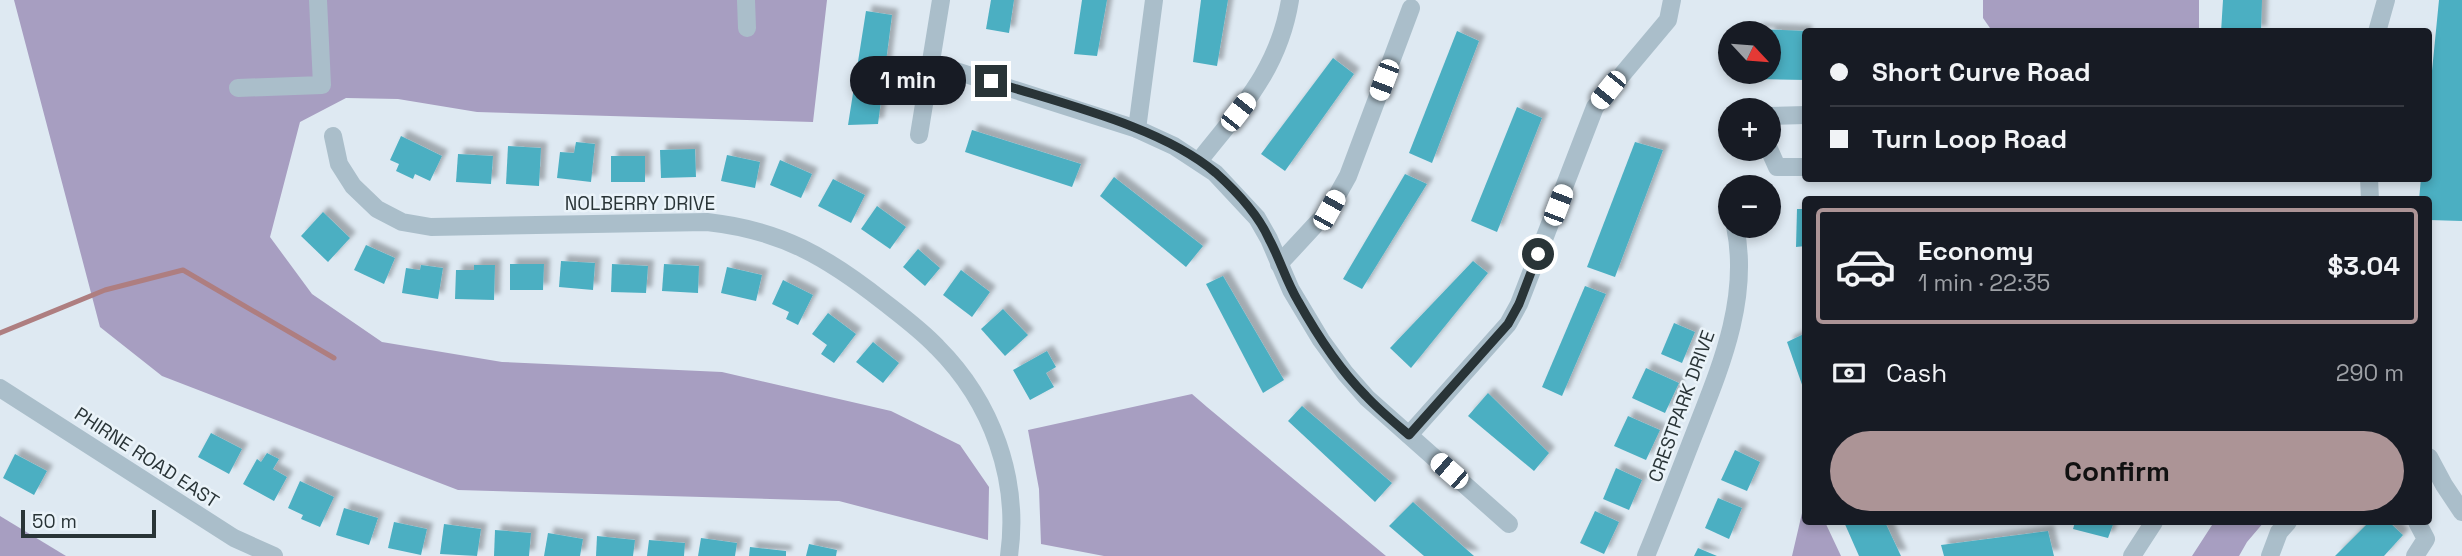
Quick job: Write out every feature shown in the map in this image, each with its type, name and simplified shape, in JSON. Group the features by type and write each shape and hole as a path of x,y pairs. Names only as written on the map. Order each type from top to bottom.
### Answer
{"street":[{"path":"238,88 321,85 318,0"},
{"path":"746,0 747,28"},
{"path":"919,135 941,0"},
{"path":"1137,129 1154,0"},
{"path":"1199,161 1251,95 1273,60 1285,28 1290,0"},
{"path":"1409,435 1508,324 1519,304 1595,107 1668,20 1672,0"},
{"path":"2378,28 2386,0"},
{"path":"1279,264 1329,210 1348,176 1410,8"},
{"path":"931,63 1137,129 1199,161 1230,187 1257,218 1306,315 1345,373 1367,398 1509,524"},
{"path":"1781,116 1802,115"},
{"name":"NOLBERRY DRIVE","path":"332,136 340,164 353,186 377,209 402,222 431,227 707,222 737,225 791,241 820,257 863,285 909,322 938,347 964,378 986,413 1001,448 1013,508 1009,556"},
{"path":"1774,161 1777,167 1802,167"},
{"name":"CRESTPARK DRIVE","path":"1646,556 1726,353 1735,314 1740,249 1738,238"},
{"name":"PHIRNE ROAD EAST","path":"0,388 234,538 274,556"},
{"path":"2432,463 2462,512"},
{"path":"2132,556 2152,525"},
{"path":"2270,556 2279,533 2286,525"},
{"path":"2415,556 2426,539 2419,525"}],"shaded area":[{"path":"14,0 827,0 813,122 477,112 398,99 346,98 300,122 270,237 312,294 382,342 502,362 722,372 891,411 960,445 989,487 988,540 839,501 458,490 162,376 100,327"},
{"path":"1983,0 2199,0 2199,28 1990,28 1983,18"},
{"path":"1192,394 1386,556 1104,556 1041,544 1039,489 1028,430"},
{"path":"1802,513 1802,525 1826,525 1841,556 1792,556"},
{"path":"0,516 66,556 0,556"},
{"path":"2212,525 2261,525 2239,556 2192,556"}],"building":[{"path":"991,0 1014,0 1009,33 986,29"},
{"path":"1082,0 1107,0 1097,56 1074,54"},
{"path":"1201,0 1228,0 1217,66 1193,62"},
{"path":"2223,0 2262,0 2261,28 2221,28"},
{"path":"2439,0 2462,0 2462,221 2432,220 2432,196 2419,196 2421,182 2432,182 2432,71"},
{"path":"866,11 892,15 878,124 848,125"},
{"path":"1782,30 1802,31 1802,80 1782,80"},
{"path":"1457,31 1479,41 1432,163 1409,153"},
{"path":"1333,58 1354,74 1285,171 1261,154"},
{"path":"1517,107 1542,118 1497,232 1471,221"},
{"path":"972,130 1081,164 1072,187 965,152"},
{"path":"401,136 442,156 430,181 415,174 413,179 396,171 399,164 390,160"},
{"path":"576,142 595,144 591,182 557,178 560,152 574,153"},
{"path":"1635,142 1663,150 1615,277 1587,267"},
{"path":"508,146 541,148 539,186 506,184"},
{"path":"695,149 696,177 661,178 660,150"},
{"path":"458,154 493,156 491,184 456,182"},
{"path":"727,155 760,162 755,188 721,181"},
{"path":"611,156 645,156 645,182 611,182"},
{"path":"780,160 812,174 801,198 770,185"},
{"path":"1405,174 1427,184 1362,289 1343,279"},
{"path":"1114,177 1203,246 1186,267 1100,196"},
{"path":"833,179 865,195 851,223 818,206"},
{"path":"877,206 906,227 890,249 861,229"},
{"path":"1797,209 1802,209 1802,246 1796,247"},
{"path":"323,212 350,238 328,262 301,236"},
{"path":"366,245 395,258 384,284 354,270"},
{"path":"918,249 940,268 925,286 903,267"},
{"path":"561,261 595,263 593,290 559,287"},
{"path":"1473,261 1488,273 1411,368 1390,348"},
{"path":"510,264 544,264 543,290 510,290"},
{"path":"612,264 648,266 646,293 611,292"},
{"path":"664,264 699,266 698,293 662,291"},
{"path":"421,265 443,268 438,299 402,293 406,268 420,270"},
{"path":"474,265 495,265 494,300 455,299 456,270 474,270"},
{"path":"727,267 762,275 756,301 721,293"},
{"path":"961,270 990,292 972,317 943,295"},
{"path":"1223,276 1284,380 1263,393 1206,284"},
{"path":"783,280 813,295 798,325 786,319 789,312 772,304"},
{"path":"1585,286 1606,294 1562,396 1542,387"},
{"path":"1003,309 1028,335 1005,356 981,329"},
{"path":"828,313 856,334 834,363 821,354 827,345 812,334"},
{"path":"1674,323 1695,332 1682,363 1661,354"},
{"path":"1802,335 1802,385 1787,342"},
{"path":"873,342 899,363 883,383 856,362"},
{"path":"1047,351 1056,367 1046,373 1054,387 1030,400 1013,370"},
{"path":"1646,368 1679,383 1665,413 1632,398"},
{"path":"1488,393 1549,453 1534,471 1468,416"},
{"path":"1302,406 1392,483 1375,502 1288,421"},
{"path":"1628,416 1660,430 1646,460 1614,446"},
{"path":"211,433 242,449 229,474 198,457"},
{"path":"1735,450 1760,462 1747,491 1721,480"},
{"path":"267,453 279,459 273,469 287,477 274,501 243,484 257,459 261,462"},
{"path":"15,454 47,471 34,495 3,478"},
{"path":"1616,468 1642,480 1629,510 1603,499"},
{"path":"300,481 334,497 320,527 301,519 303,515 288,508"},
{"path":"1718,498 1742,508 1729,539 1705,528"},
{"path":"1413,502 1474,556 1424,556 1389,526"},
{"path":"344,508 378,518 369,545 336,535"},
{"path":"1595,511 1619,522 1604,554 1580,543"},
{"path":"394,522 427,529 421,555 388,548"},
{"path":"444,524 481,529 477,556 440,554"},
{"path":"1845,525 1886,525 1901,556 1859,556"},
{"path":"2074,525 2113,525 2108,538 2073,529"},
{"path":"2366,525 2392,525 2403,535 2384,556 2335,556"},
{"path":"495,530 531,533 529,556 494,556"},
{"path":"2048,531 2054,556 1944,556 1941,545"},
{"path":"548,533 583,539 580,556 544,556"},
{"path":"597,536 635,540 633,556 596,556"},
{"path":"701,538 737,543 735,556 698,556"},
{"path":"649,540 685,543 684,556 647,556"},
{"path":"809,544 837,550 836,556 806,556"},
{"path":"750,547 786,551 786,556 749,556"},
{"path":"1698,548 1717,556 1694,556"}],"waterway":[{"path":"0,333 105,290 183,270 334,358"}],"route":[{"path":"991,81 1137,129 1174,146 1215,173 1257,218 1292,290 1321,340 1345,373 1367,398 1409,435 1508,324 1519,304 1538,254"}]}
